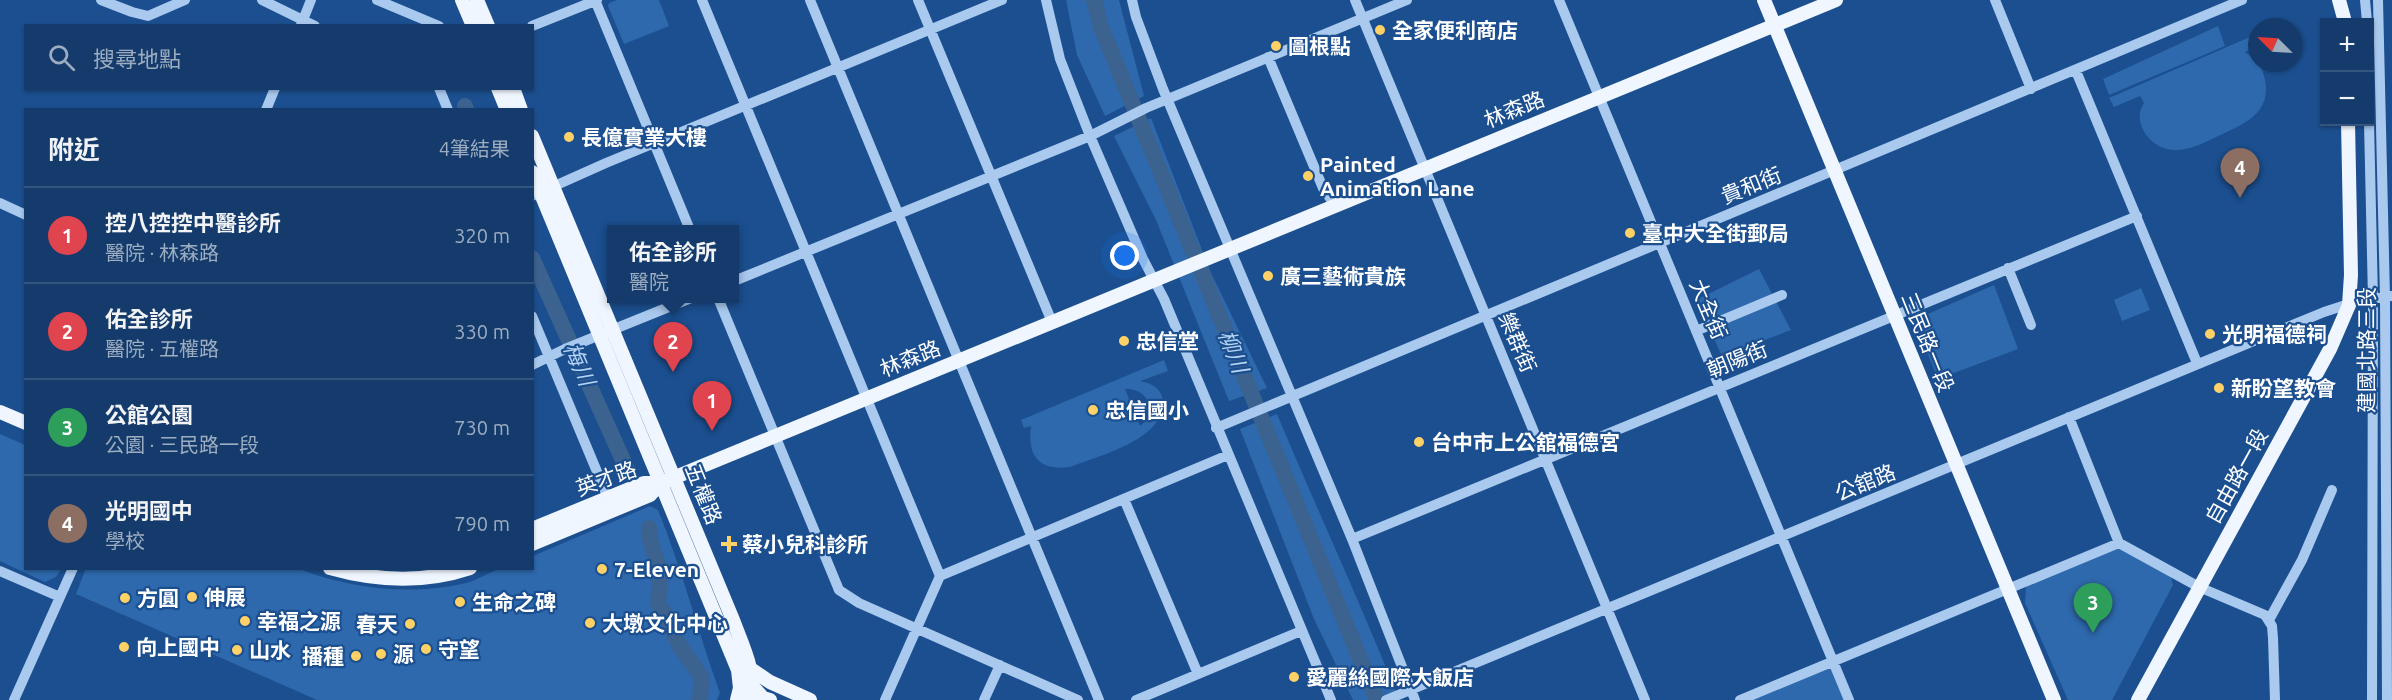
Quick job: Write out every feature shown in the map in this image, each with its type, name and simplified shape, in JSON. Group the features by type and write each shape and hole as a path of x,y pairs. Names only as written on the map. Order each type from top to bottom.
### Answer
{"main road":[{"path":"462,0 469,24"},
{"path":"477,0 487,24"},
{"name":"三民路一段","path":"1764,0 2054,700"},
{"name":"林森路","path":"668,480 1836,0"},
{"path":"2339,0 2344,18"},
{"path":"499,90 506,108"},
{"path":"514,90 520,108"},
{"name":"自由路一段","path":"2138,700 2330,349 2349,305 2351,275 2348,126"},
{"name":"五權路","path":"534,141 554,186 607,333 753,686"},
{"name":"五權路","path":"537,194 607,333"},
{"path":"0,412 24,422"},
{"name":"英才路","path":"534,528 644,483 668,480"},
{"name":"英才路","path":"534,543 650,495 668,480"},
{"path":"337,570 354,575 424,579 462,570"},
{"path":"745,669 810,700"},
{"path":"745,669 753,699"},
{"path":"753,699 753,686 770,682"}],"street":[{"path":"101,0 148,16 185,0"},
{"path":"262,0 302,23 311,0"},
{"path":"377,0 434,24"},
{"path":"534,25 596,0 688,225"},
{"path":"702,0 940,576"},
{"path":"810,0 1099,700"},
{"path":"918,0 1052,322"},
{"path":"537,194 654,143 1002,0"},
{"path":"1046,0 1060,60 1090,136 1143,259 1164,299 1331,700"},
{"path":"1132,0 1148,52 1352,539 1413,695"},
{"name":"樂群街","path":"1355,0 1645,700"},
{"path":"739,279 1090,136 1146,108 1407,0"},
{"name":"大全街","path":"1559,0 1849,700"},
{"path":"1995,0 2031,89"},
{"name":"貴和街","path":"1216,428 2242,0"},
{"path":"2365,0 2367,18"},
{"name":"建國北路三段","path":"2378,0 2389,297 2387,700"},
{"path":"1268,57 1323,188 1335,205"},
{"path":"2076,71 2197,363"},
{"path":"267,108 274,90"},
{"path":"440,90 447,108"},
{"name":"建國北路三段","path":"2369,126 2373,299 2372,700"},
{"path":"0,203 24,214"},
{"name":"朝陽街","path":"1352,539 2137,216"},
{"path":"2008,268 2031,325"},
{"path":"1696,331 1782,295"},
{"name":"公舘路","path":"1391,698 1413,695 1608,609 2197,363 2324,312 2389,297"},
{"path":"534,364 679,303"},
{"path":"720,303 839,590 859,603 1078,700"},
{"path":"534,321 608,498"},
{"path":"2069,417 2120,543 2199,587 2258,611 2269,620 2273,638 2275,700"},
{"path":"885,700 940,576 1228,455"},
{"path":"2269,620 2302,560 2332,490"},
{"path":"1124,499 1198,674"},
{"path":"1740,700 2120,543"},
{"path":"15,700 72,570"},
{"path":"0,571 60,597"},
{"path":"1136,700 1301,631"},
{"path":"984,700 1000,665"}],"shaded area":[{"path":"617,0 659,0 669,26 624,44 608,6 609,3"},
{"path":"1066,0 1119,0 1144,96 1105,116 1077,55"},
{"path":"2218,26 2225,46 2109,95 2103,79"},
{"path":"2248,38 2248,50 2245,52 2248,54 2248,72 2262,72 2266,92 2259,110 2245,123 2202,144 2176,150 2159,146 2146,135 2140,119 2140,111 2144,103 2140,96 2114,107 2109,98"},
{"path":"1151,118 1211,273 1267,388 1229,401 1156,220 1114,136"},
{"path":"1759,269 1791,330 1722,356 1696,300"},
{"path":"1994,285 2018,349 1938,379 1914,320"},
{"path":"2141,288 2150,310 2122,321 2114,300"},
{"path":"1164,360 1168,371 1140,381 1152,385 1160,392 1163,400 1161,414 1154,425 1143,435 1113,451 1070,467 1059,468 1043,464 1033,453 1030,437 1031,426 1024,428 1021,420","holes":["1125,389 1132,389 1144,396 1150,407 1146,420 1140,426"]},
{"path":"1277,414 1399,700 1353,700 1314,619 1240,429"},
{"path":"0,434 24,445 24,570 60,570 56,577 45,582 0,561"},
{"path":"650,506 658,510 720,693 717,700 317,700 76,594 85,570 302,570 361,586 403,590 424,589 470,582 497,570 534,570 534,556"},
{"path":"2115,544 2170,572 2173,585 2112,700 2068,700 2025,603 2026,585"},
{"path":"1832,666 1846,700 1749,700"}],"waterway":[{"name":"柳川","path":"1094,0 1101,27 1377,700"},
{"name":"梅川","path":"534,262 627,469"},
{"name":"梅川","path":"649,528 660,575 658,604 679,645 702,678 700,700"}],"place":[{"name":"全家便利商店","path":"1380,30"},
{"name":"圖根點","path":"1276,46"},
{"name":"長億實業大樓","path":"569,137"},
{"name":"Painted Animation Lane","path":"1308,176"},
{"name":"光明國中","path":"2240,198"},
{"name":"臺中大全街郵局","path":"1630,233"},
{"name":"廣三藝術貴族","path":"1268,276"},
{"name":"光明福德祠","path":"2210,334"},
{"name":"忠信堂","path":"1124,341"},
{"name":"佑全診所","path":"673,372"},
{"name":"新盼望教會","path":"2219,388"},
{"name":"忠信國小","path":"1093,410"},
{"name":"控八控控中醫診所","path":"712,431"},
{"name":"台中市上公舘福德宮","path":"1419,442"},
{"name":"蔡小兒科診所","path":"729,544"},
{"name":"7-Eleven","path":"602,569"},
{"name":"伸展","path":"192,597"},
{"name":"方圓","path":"125,598"},
{"name":"生命之碑","path":"460,602"},
{"name":"幸福之源","path":"245,621"},
{"name":"大墩文化中心","path":"590,623"},
{"name":"春天","path":"410,624"},
{"name":"公館公園","path":"2093,633"},
{"name":"向上國中","path":"124,647"},
{"name":"守望","path":"426,649"},
{"name":"山水","path":"237,650"},
{"name":"源","path":"381,654"},
{"name":"播種","path":"356,656"},
{"name":"愛麗絲國際大飯店","path":"1294,677"}]}
